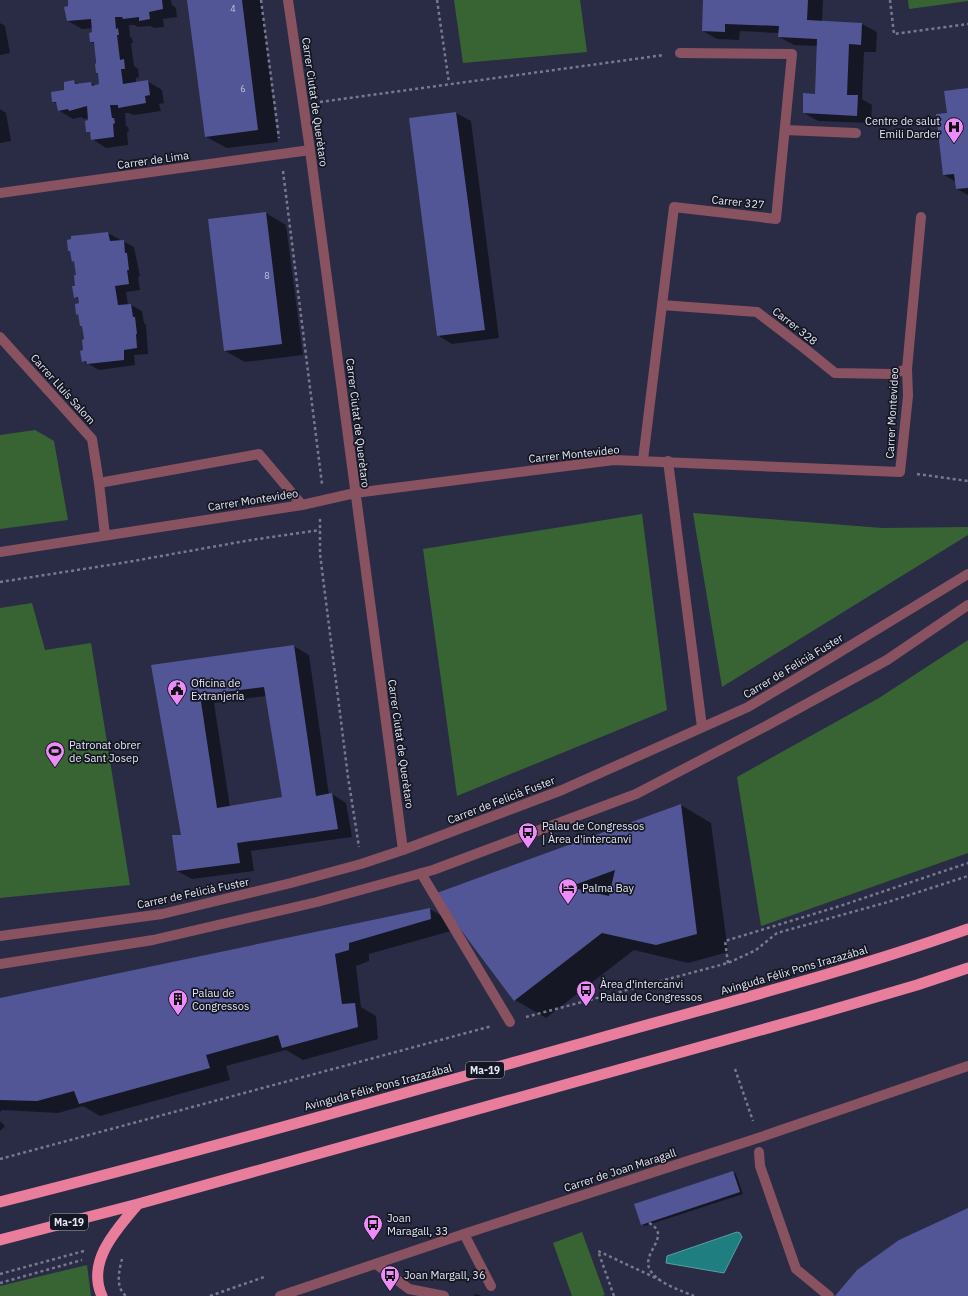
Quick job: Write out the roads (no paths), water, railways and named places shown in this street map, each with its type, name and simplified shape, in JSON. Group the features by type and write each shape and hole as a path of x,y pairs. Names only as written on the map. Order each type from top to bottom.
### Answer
{"highway":[{"name":"Avinguda Félix Pons Irazazábal","path":"0,1202 99,1177 802,982 968,930"},
{"name":"Ma-19","path":"0,1240 138,1204 804,1019 968,968"},
{"path":"102,1296 97,1282 98,1270 107,1242 138,1204"}],"street":[{"name":"Carrer Ciutat de Querètaro","path":"288,0 304,104 403,850"},
{"name":"Carrer 327","path":"643,460 674,207 776,219 792,54 680,52"},
{"path":"785,130 856,132"},
{"name":"Carrer de Lima","path":"0,193 310,150"},
{"name":"Carrer Montevideo","path":"0,552 302,505 355,493 614,460 668,461 900,472 908,396 907,369 921,217"},
{"name":"Carrer 328","path":"662,306 757,312 835,373 892,374 907,369"},
{"name":"Carrer Lluís Salom","path":"0,337 92,439 105,535"},
{"path":"99,483 259,454 302,505"},
{"path":"668,461 702,728"},
{"name":"Carrer de Felicià Fuster","path":"0,936 162,914 292,883 361,864 403,850 562,790 748,707 968,574"},
{"path":"0,964 153,940 317,902 433,870 636,794 768,725 887,660 968,605"},
{"path":"421,873 510,1022"},
{"name":"Carrer de Joan Maragall","path":"280,1296 758,1138 968,1066"},
{"path":"759,1152 760,1166 796,1269 829,1296"},
{"path":"464,1234 490,1286"},
{"path":"376,1264 409,1289 444,1296"}],"place":[{"name":"Centre de salut Emili Darder","path":"954,144"},
{"name":"Oficina de Extranjería","path":"177,706"},
{"name":"Patronat obrer de Sant Josep","path":"55,768"},
{"name":"Palau de Congressos | Àrea d'intercanvi","path":"528,849"},
{"name":"Palma Bay","path":"568,905"},
{"name":"Àrea d'intercanvi Palau de Congressos","path":"586,1007"},
{"name":"Palau de Congressos","path":"178,1016"},
{"name":"Joan Maragall, 33","path":"373,1241"},
{"name":"Joan Margall, 36","path":"390,1292"}]}
